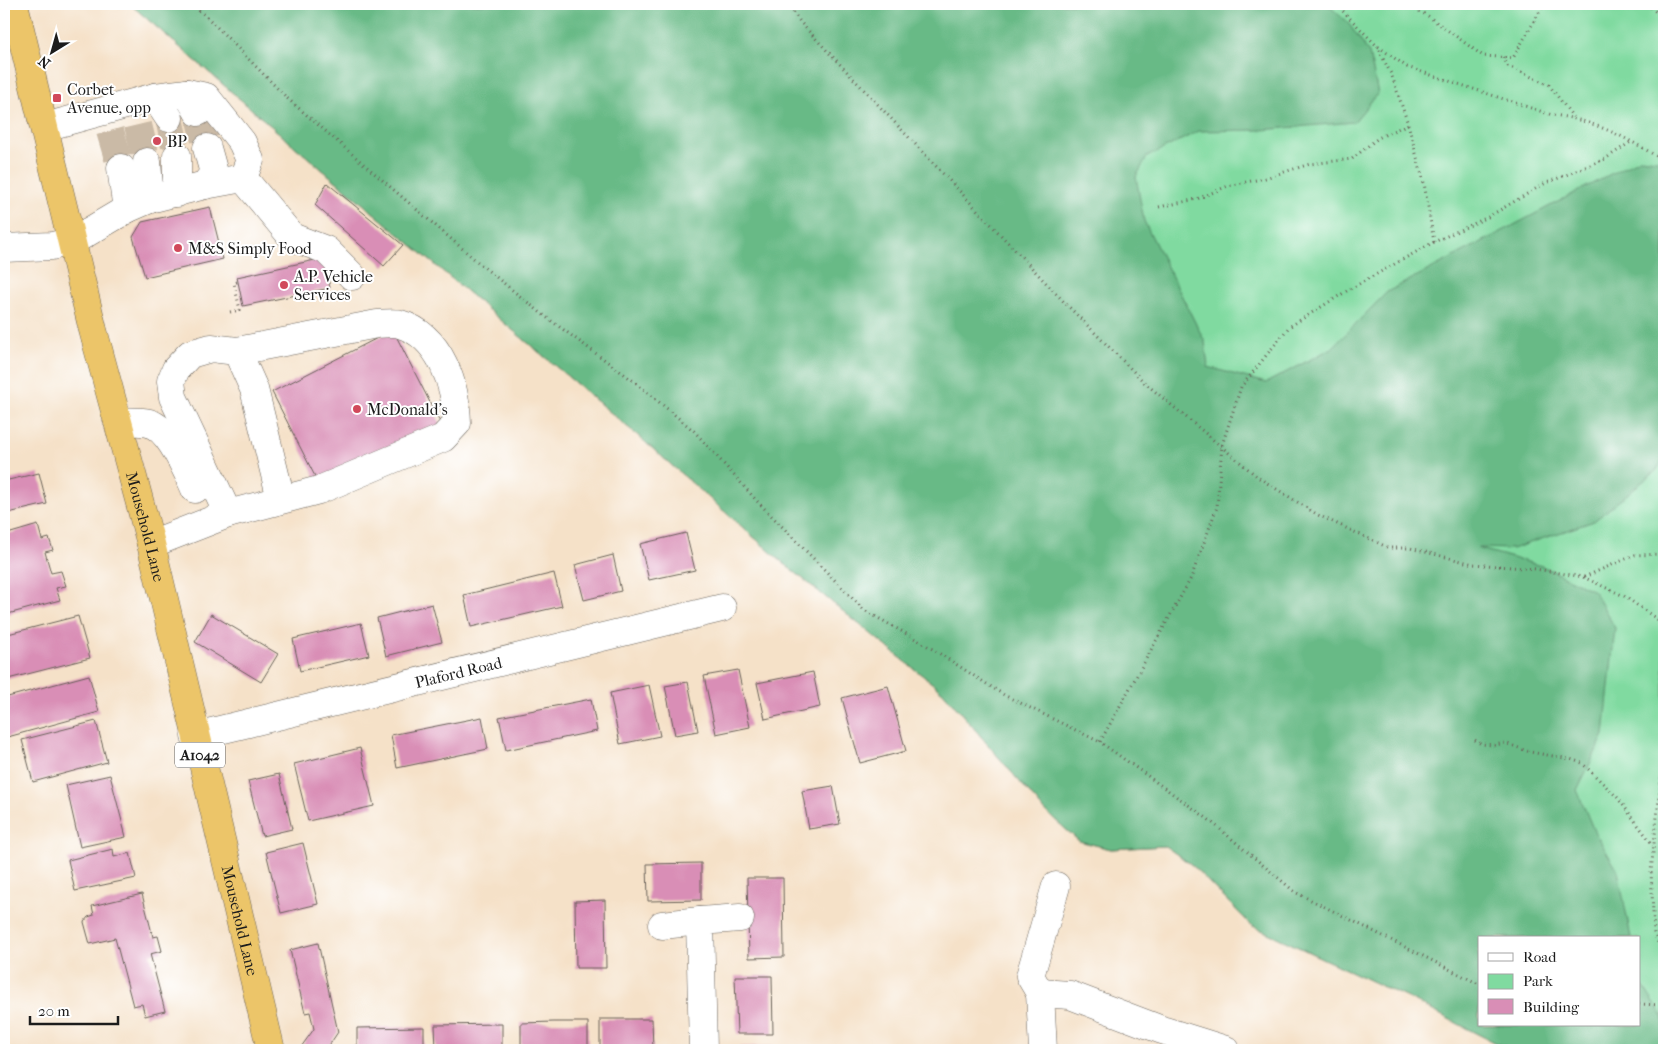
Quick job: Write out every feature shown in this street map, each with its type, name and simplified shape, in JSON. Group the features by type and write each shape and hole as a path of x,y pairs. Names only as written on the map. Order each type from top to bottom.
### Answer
{"highway":[{"name":"Mousehold Lane","path":"14,4 73,241 93,330 151,544 271,1050"}],"street":[{"path":"45,127 118,119 206,97 242,142 250,160 243,178"},
{"path":"204,185 214,173 208,148"},
{"path":"177,156 177,193"},
{"path":"134,165 138,204"},
{"path":"4,248 52,246 73,241 138,204 204,185 243,178"},
{"path":"243,178 292,237 326,250 352,276"},
{"path":"151,544 219,518 319,490 443,438 457,423 452,380 439,355 420,334 400,324 377,324 236,351 211,348 190,354 176,369 171,381 173,397 219,518"},
{"path":"236,351 254,389 282,499"},
{"path":"118,421 151,423 161,432 181,458 219,518"},
{"name":"Plaford Road","path":"195,736 722,608"},
{"path":"1043,1050 1040,993 1030,976 1056,886"},
{"path":"662,925 740,918"},
{"path":"700,921 703,1050"},
{"path":"1040,993 1070,995 1162,1030 1226,1050"}],"path":[{"path":"191,4 208,18 288,99 486,269 546,317 635,382 694,431 758,502 864,610 926,645 1004,695 1100,742 1208,819 1294,892 1478,984"},
{"path":"787,4 801,22 1065,304 1145,383 1260,478 1318,515 1389,548 1410,548 1473,564 1536,569 1583,578 1624,596 1664,624"},
{"path":"1336,4 1376,45 1407,67 1552,115 1574,117 1631,142 1664,161"},
{"path":"1406,4 1428,16 1483,56 1513,58 1544,4"},
{"path":"1647,4 1664,19"},
{"path":"1376,45 1392,76 1408,124 1424,183 1434,242"},
{"path":"1503,57 1508,66 1549,85 1574,117"},
{"path":"1158,207 1197,199 1228,186 1265,178 1301,166 1352,159 1378,138 1408,124"},
{"path":"1100,742 1191,578 1216,507 1222,445 1241,387 1289,327 1350,288 1434,242 1488,217 1544,184 1605,160 1631,142"},
{"path":"230,312 240,310 234,283 237,282"},
{"path":"1583,578 1635,555 1664,554"},
{"path":"1475,740 1481,744 1494,745 1505,743 1530,752 1582,763 1617,796 1654,845"},
{"path":"1664,753 1651,870 1654,932 1664,957"},
{"path":"1659,791 1664,776"},
{"path":"1640,1004 1664,1005"}],"green space":[{"path":"130,4 1664,4 1664,1050 1520,1050 1497,1044 1416,1002 1251,925 1192,865 1165,846 1111,849 1079,841 1043,809 943,692 781,561 636,434 293,145"},
{"path":"130,4 1327,4 1349,24 1369,53 1378,93 1354,122 1261,130 1199,131 1147,157 1136,177 1144,221 1205,342 1208,367 1266,383 1332,348 1387,292 1641,158 1664,161 1664,457 1657,470 1594,521 1512,549 1477,548 1542,566 1594,591 1615,628 1604,735 1577,790 1594,831 1618,871 1631,936 1478,936 1478,1026 1640,1026 1640,982 1664,1018 1664,1050 1520,1050 1497,1044 1416,1002 1251,925 1192,865 1165,846 1111,849 1079,841 1043,809 943,692 781,561 636,434 293,145"}],"building":[{"path":"327,183 403,245 384,266 315,205"},
{"name":"M&S Simply Food","path":"210,207 223,259 145,277 133,237 142,222"},
{"name":"A.P. Vehicle Services","path":"324,258 330,288 243,306 237,277"},
{"name":"McDonald’s","path":"393,330 442,426 321,488 272,392"},
{"path":"39,473 47,504 4,514 4,481"},
{"path":"38,525 42,540 49,538 53,550 45,552 51,573 61,571 66,586 56,588 60,600 4,615 4,535"},
{"path":"686,533 695,570 649,580 640,544"},
{"path":"613,555 621,591 584,600 575,565"},
{"path":"554,573 562,606 471,627 464,595"},
{"path":"432,604 442,642 386,656 377,618"},
{"path":"211,614 278,654 261,682 195,642"},
{"path":"78,616 90,658 4,680 4,635"},
{"path":"361,623 369,655 300,671 293,639"},
{"path":"738,670 750,727 716,734 704,676"},
{"path":"813,672 820,707 765,719 757,683"},
{"path":"89,675 99,712 4,738 4,698"},
{"path":"688,682 698,731 675,735 665,686"},
{"path":"649,685 660,736 620,744 610,693"},
{"path":"888,686 906,751 860,763 842,698"},
{"path":"591,699 597,731 506,750 499,717"},
{"path":"482,717 488,749 397,768 391,735"},
{"path":"96,721 107,762 33,782 22,740"},
{"path":"360,748 374,806 308,821 294,764"},
{"path":"279,774 292,829 262,836 248,781"},
{"path":"110,775 126,837 80,847 66,785"},
{"path":"833,786 840,824 809,829 802,791"},
{"path":"303,843 318,904 281,913 266,852"},
{"path":"113,849 114,857 130,853 136,878 75,891 68,860"},
{"path":"701,863 701,900 648,901 647,864"},
{"path":"747,878 783,878 784,957 749,958"},
{"path":"142,894 153,937 158,936 162,951 150,954 165,1011 145,1016 142,1004 133,1006 115,938 90,944 84,922 88,917 94,915 92,906"},
{"path":"605,900 606,968 576,968 575,901"},
{"path":"318,943 338,1032 326,1050 306,1050 301,1047 314,1029 310,1012 305,1013 290,950"},
{"path":"735,976 772,976 773,1034 737,1034"},
{"path":"600,1019 652,1019 653,1050 600,1050"},
{"path":"588,1022 588,1050 521,1050 521,1023"},
{"path":"502,1024 502,1050 436,1050 435,1025"},
{"path":"424,1027 424,1050 357,1050 357,1028"},
{"path":"779,1046 779,1050 738,1050 738,1047"}],"tunnel":[{"path":"198,112 207,148"},
{"path":"169,118 177,156"},
{"path":"138,125 147,162"},
{"path":"110,131 121,168"}],"place":[{"name":"Corbet Avenue, opp","path":"57,98"},
{"name":"BP","path":"157,141"},
{"name":"M&S Simply Food","path":"178,248"},
{"name":"A.P. Vehicle Services","path":"284,285"},
{"name":"McDonald’s","path":"357,409"}]}
